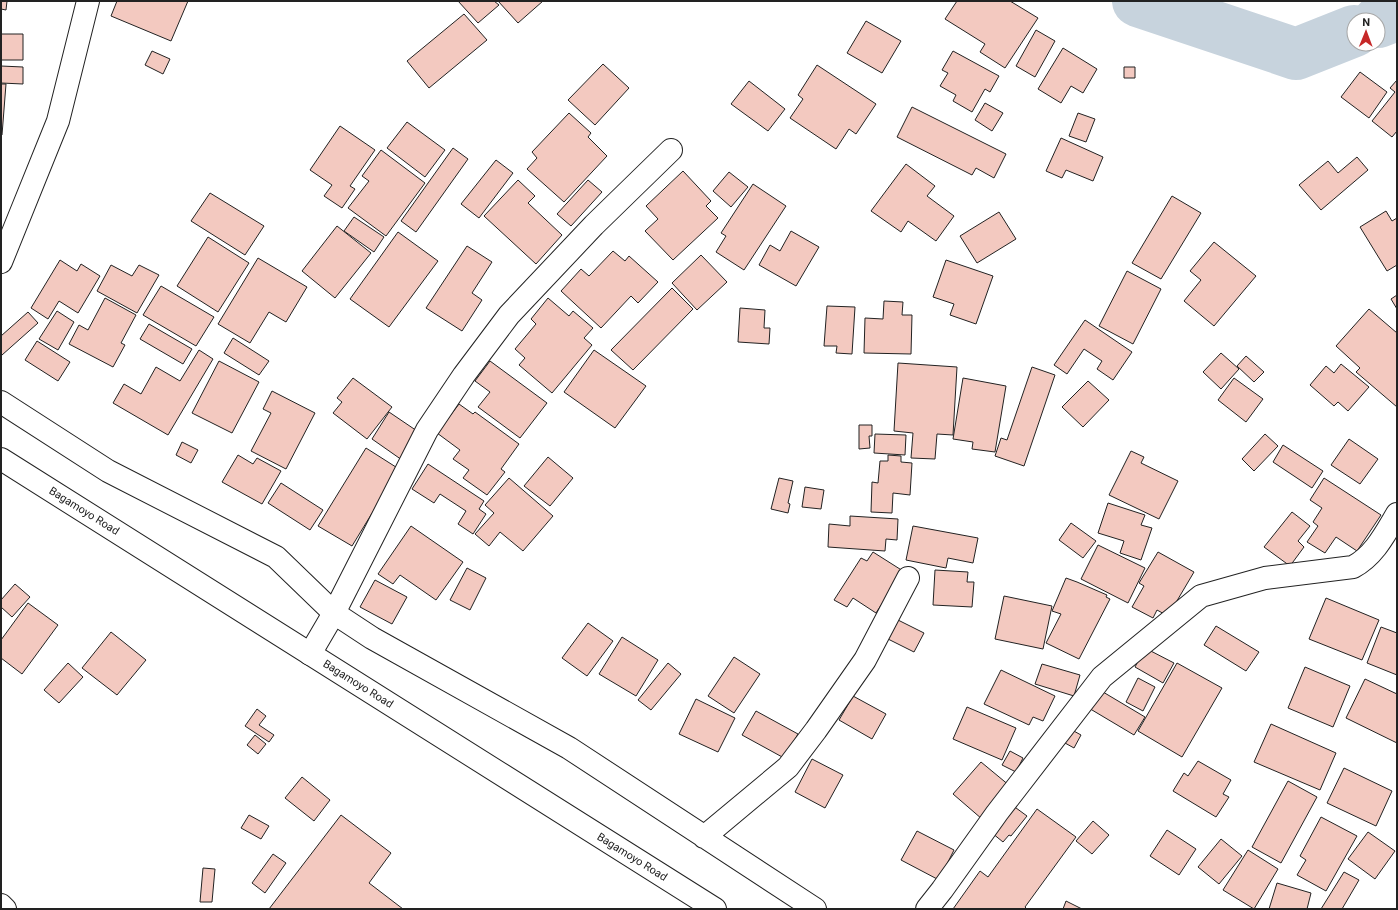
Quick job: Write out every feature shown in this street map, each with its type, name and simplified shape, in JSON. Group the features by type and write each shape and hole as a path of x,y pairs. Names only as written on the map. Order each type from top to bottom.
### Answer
{"main road":[{"path":"1,262 58,122 88,1"},
{"path":"310,654 334,612 427,430 464,375 509,315 594,225 671,150"},
{"path":"1,402 108,471 276,557 334,612 372,638 569,748 815,909"},
{"name":"Bagamoyo Road","path":"1,459 715,909"},
{"path":"927,909 997,813 1102,677 1201,596 1265,578 1353,566 1360,563 1376,548 1397,514"},
{"path":"704,836 788,767 865,660 908,578"},
{"path":"1,905 5,909"}],"building":[{"path":"1,1 7,1 6,10 1,9"},
{"path":"117,1 188,1 171,41 111,16"},
{"path":"458,1 494,1 499,5 478,23"},
{"path":"498,1 543,1 518,23"},
{"path":"957,1 1010,1 1038,18 1005,68 980,52 985,44 945,19"},
{"path":"464,14 487,40 429,88 407,61"},
{"path":"866,21 901,41 882,73 847,53"},
{"path":"1036,30 1055,41 1035,77 1016,66"},
{"path":"1,34 23,34 23,60 1,60"},
{"path":"1063,48 1097,69 1083,93 1071,86 1061,103 1038,89"},
{"path":"152,51 170,59 163,74 145,65"},
{"path":"953,51 999,76 990,92 985,89 972,112 953,101 956,95 940,86 948,73 942,70"},
{"path":"603,64 629,88 595,125 568,100"},
{"path":"817,65 876,104 856,134 849,129 836,149 790,118 803,99 798,95"},
{"path":"1,66 23,67 23,84 1,83"},
{"path":"1124,67 1135,67 1135,78 1124,78"},
{"path":"1360,72 1387,92 1369,118 1341,97"},
{"path":"1397,80 1397,131 1392,137 1372,121 1395,92 1390,88"},
{"path":"749,81 785,109 768,131 731,104"},
{"path":"1,84 6,84 2,135 1,135"},
{"path":"985,103 1003,113 992,131 975,120"},
{"path":"912,107 1006,154 994,178 976,168 972,175 897,137"},
{"path":"569,113 591,133 588,137 607,156 564,202 527,169 537,158 532,152"},
{"path":"1078,113 1095,119 1086,142 1069,136"},
{"path":"407,122 445,150 425,177 387,148"},
{"path":"340,126 375,150 350,186 355,189 342,208 324,196 332,185 310,170"},
{"path":"1061,138 1103,157 1093,181 1066,170 1062,178 1046,171"},
{"path":"453,148 468,159 416,232 401,221"},
{"path":"381,150 425,183 386,236 348,208 369,181 362,176"},
{"path":"1357,157 1368,170 1321,210 1299,185 1328,161 1338,173"},
{"path":"496,160 513,173 479,218 461,204"},
{"path":"906,164 935,186 927,196 954,216 936,241 908,221 901,232 871,211"},
{"path":"683,171 711,201 706,206 718,218 673,260 645,231 658,219 646,206"},
{"path":"729,172 748,187 731,207 713,191"},
{"path":"518,180 535,196 528,203 562,235 536,264 484,216"},
{"path":"588,180 602,192 571,226 557,214"},
{"path":"753,184 786,206 744,270 716,252 726,236 721,233"},
{"path":"210,193 264,226 245,255 191,221"},
{"path":"1172,196 1201,213 1161,279 1132,263"},
{"path":"1386,211 1392,221 1397,218 1397,265 1387,271 1360,227"},
{"path":"999,212 1016,239 977,263 960,236"},
{"path":"354,217 384,237 374,252 344,231"},
{"path":"337,226 371,253 335,298 302,271"},
{"path":"791,231 819,247 796,286 759,265 770,245 780,251"},
{"path":"398,232 438,261 389,327 350,299"},
{"path":"208,237 249,263 218,312 177,286"},
{"path":"1214,242 1256,276 1214,326 1184,301 1201,280 1190,271"},
{"path":"467,246 492,262 472,293 482,300 462,331 426,308"},
{"path":"613,251 625,261 629,256 658,282 638,303 631,296 601,328 561,291 581,269 589,276"},
{"path":"701,255 727,282 697,310 672,283"},
{"path":"258,258 307,287 286,322 269,312 250,343 218,324"},
{"path":"60,260 77,271 81,264 100,276 78,313 59,301 48,319 31,308"},
{"path":"946,260 993,276 976,324 950,315 954,304 933,297"},
{"path":"111,265 132,276 139,265 159,275 137,313 97,291"},
{"path":"1127,271 1161,289 1133,344 1099,326"},
{"path":"161,286 214,317 196,346 143,315"},
{"path":"672,288 693,309 633,370 611,350"},
{"path":"1397,295 1397,309 1391,299"},
{"path":"105,298 136,315 121,343 125,345 113,367 69,344 79,325 88,330"},
{"path":"548,298 569,316 573,311 593,328 584,338 592,345 552,393 519,365 525,358 515,349 536,324 531,319"},
{"path":"884,301 903,302 902,315 912,315 911,354 864,353 865,318 883,319"},
{"path":"827,306 855,307 852,354 836,353 837,346 824,346"},
{"path":"740,308 765,310 764,328 770,328 769,344 738,342"},
{"path":"1369,309 1397,333 1397,407 1356,372 1360,368 1336,346"},
{"path":"57,311 74,322 58,350 39,339"},
{"path":"28,312 38,323 2,355 1,336"},
{"path":"1085,320 1132,352 1113,380 1097,369 1102,361 1084,349 1067,374 1054,365"},
{"path":"149,324 192,349 183,364 140,339"},
{"path":"233,338 269,361 259,375 224,353"},
{"path":"37,341 70,362 58,381 25,360"},
{"path":"199,350 213,359 168,435 113,403 124,384 141,394 156,367 180,381"},
{"path":"594,350 646,386 615,428 564,392"},
{"path":"1221,353 1239,369 1221,389 1203,372"},
{"path":"1246,356 1264,372 1254,382 1237,366"},
{"path":"219,361 259,382 232,433 192,413"},
{"path":"490,361 547,403 520,438 478,407 490,392 475,381"},
{"path":"898,363 957,367 953,435 937,434 935,459 911,458 913,433 894,431"},
{"path":"1341,364 1369,387 1348,411 1338,402 1334,406 1310,385 1326,366 1334,373"},
{"path":"1032,367 1055,375 1024,466 995,456 1001,438 1007,440"},
{"path":"353,378 392,407 367,439 333,413 342,402 337,398"},
{"path":"963,378 1006,386 995,452 972,449 973,442 953,439"},
{"path":"1234,378 1263,399 1246,422 1218,400"},
{"path":"1088,381 1109,400 1083,427 1062,407"},
{"path":"272,391 315,413 286,469 251,451 271,413 263,409"},
{"path":"459,404 473,414 475,412 519,444 501,469 505,472 487,495 463,478 469,470 453,459 460,450 437,433"},
{"path":"389,412 420,433 402,460 372,439"},
{"path":"859,425 872,425 872,436 869,436 870,448 859,449"},
{"path":"875,434 906,435 905,455 874,453"},
{"path":"1265,434 1278,446 1254,471 1242,459"},
{"path":"1349,439 1378,459 1360,484 1331,465"},
{"path":"182,442 198,450 191,463 176,455"},
{"path":"1283,445 1323,471 1312,488 1273,462"},
{"path":"366,448 399,469 352,546 318,526"},
{"path":"1131,451 1144,457 1141,463 1178,481 1159,519 1109,495"},
{"path":"238,455 253,464 257,458 281,471 262,504 222,482"},
{"path":"888,455 901,456 901,462 912,463 910,495 893,493 892,513 871,512 872,482 878,483 880,461 888,461"},
{"path":"548,457 573,478 550,506 524,486"},
{"path":"428,464 484,501 479,509 486,514 473,534 458,524 466,511 440,494 434,503 412,489"},
{"path":"509,478 553,516 523,551 500,532 489,546 475,534 494,513 485,505"},
{"path":"779,478 793,481 788,503 790,504 788,513 771,509"},
{"path":"1324,478 1381,515 1357,551 1336,537 1325,553 1307,542 1318,526 1313,522 1322,508 1310,500"},
{"path":"281,483 323,510 310,530 268,503"},
{"path":"805,487 824,490 821,509 802,507"},
{"path":"1108,503 1145,515 1141,525 1152,528 1141,560 1120,553 1124,541 1098,533"},
{"path":"1292,512 1310,526 1298,541 1304,547 1290,566 1264,547"},
{"path":"850,516 898,519 897,540 886,539 885,551 828,547 829,524 850,526"},
{"path":"1071,523 1096,541 1083,558 1059,540"},
{"path":"411,526 463,562 436,600 400,575 393,584 378,574"},
{"path":"913,526 978,538 973,563 948,558 946,568 906,560"},
{"path":"1098,545 1145,568 1128,603 1081,579"},
{"path":"873,552 903,571 876,613 853,598 847,607 834,600 861,558 867,561"},
{"path":"1158,552 1194,572 1168,616 1157,610 1153,618 1132,607 1144,586 1139,583"},
{"path":"467,568 486,578 470,610 450,600"},
{"path":"935,570 968,572 967,582 974,582 972,607 933,605"},
{"path":"1066,578 1107,595 1106,597 1110,599 1079,659 1046,643 1061,614 1052,611"},
{"path":"375,580 407,597 392,624 360,607"},
{"path":"15,584 30,597 12,617 1,607 1,600"},
{"path":"1004,596 1052,606 1043,649 995,639"},
{"path":"1326,598 1379,620 1362,660 1309,639"},
{"path":"28,603 58,625 22,674 1,658 1,640"},
{"path":"896,619 924,633 914,652 886,638"},
{"path":"588,623 613,641 587,676 562,658"},
{"path":"1216,626 1259,652 1246,671 1204,645"},
{"path":"1381,627 1397,633 1397,675 1367,663"},
{"path":"111,632 146,660 117,695 82,668"},
{"path":"622,637 658,660 636,696 599,674"},
{"path":"1145,648 1174,663 1163,683 1135,667"},
{"path":"734,657 760,674 734,713 708,696"},
{"path":"68,663 83,677 59,703 44,690"},
{"path":"668,663 681,674 651,710 638,700"},
{"path":"1177,663 1222,688 1182,757 1138,731"},
{"path":"1042,664 1080,675 1074,696 1035,684"},
{"path":"1305,667 1350,686 1333,727 1288,708"},
{"path":"1001,670 1055,696 1043,721 1033,717 1029,725 984,704"},
{"path":"1138,678 1155,687 1143,711 1126,702"},
{"path":"1365,679 1397,694 1397,743 1346,718"},
{"path":"1098,689 1145,717 1134,735 1087,707"},
{"path":"853,696 886,714 872,739 839,720"},
{"path":"696,699 735,718 718,752 679,734"},
{"path":"967,707 1016,728 1002,760 953,739"},
{"path":"257,709 266,716 259,725 274,735 269,742 245,726"},
{"path":"756,711 798,734 784,758 742,735"},
{"path":"1271,724 1336,753 1320,790 1254,762"},
{"path":"1072,730 1081,735 1074,748 1065,743"},
{"path":"255,735 266,744 258,754 247,745"},
{"path":"1010,751 1023,758 1016,772 1002,765"},
{"path":"812,759 843,775 825,808 795,792"},
{"path":"1198,761 1231,780 1223,794 1229,797 1216,817 1173,791 1184,773 1188,776"},
{"path":"981,762 1010,786 982,819 953,794"},
{"path":"1344,768 1392,791 1376,826 1327,803"},
{"path":"302,777 330,800 314,821 285,798"},
{"path":"1288,781 1317,797 1281,863 1252,847"},
{"path":"1012,805 1027,816 1011,836 1009,835 1003,842 992,833"},
{"path":"1037,809 1076,837 1025,907 1027,909 953,909 980,871 988,877"},
{"path":"249,815 269,826 261,839 241,828"},
{"path":"341,815 391,853 369,883 403,909 269,909"},
{"path":"1321,817 1357,836 1326,891 1297,875 1306,860 1300,856"},
{"path":"1093,821 1109,835 1092,854 1076,841"},
{"path":"1167,830 1196,849 1179,875 1150,856"},
{"path":"917,831 954,850 939,880 901,860"},
{"path":"1368,832 1395,851 1375,879 1348,859"},
{"path":"1221,839 1242,856 1219,884 1198,867"},
{"path":"1248,850 1278,869 1254,909 1223,890"},
{"path":"273,854 286,863 265,893 252,883"},
{"path":"203,868 215,869 212,902 200,902"},
{"path":"1344,872 1359,880 1342,909 1321,909"},
{"path":"1277,883 1311,893 1307,909 1269,909"},
{"path":"1066,901 1082,909 1063,909"}],"waterway":[{"path":"1138,1 1296,54 1346,34"},
{"path":"1386,19 1397,15"}]}
